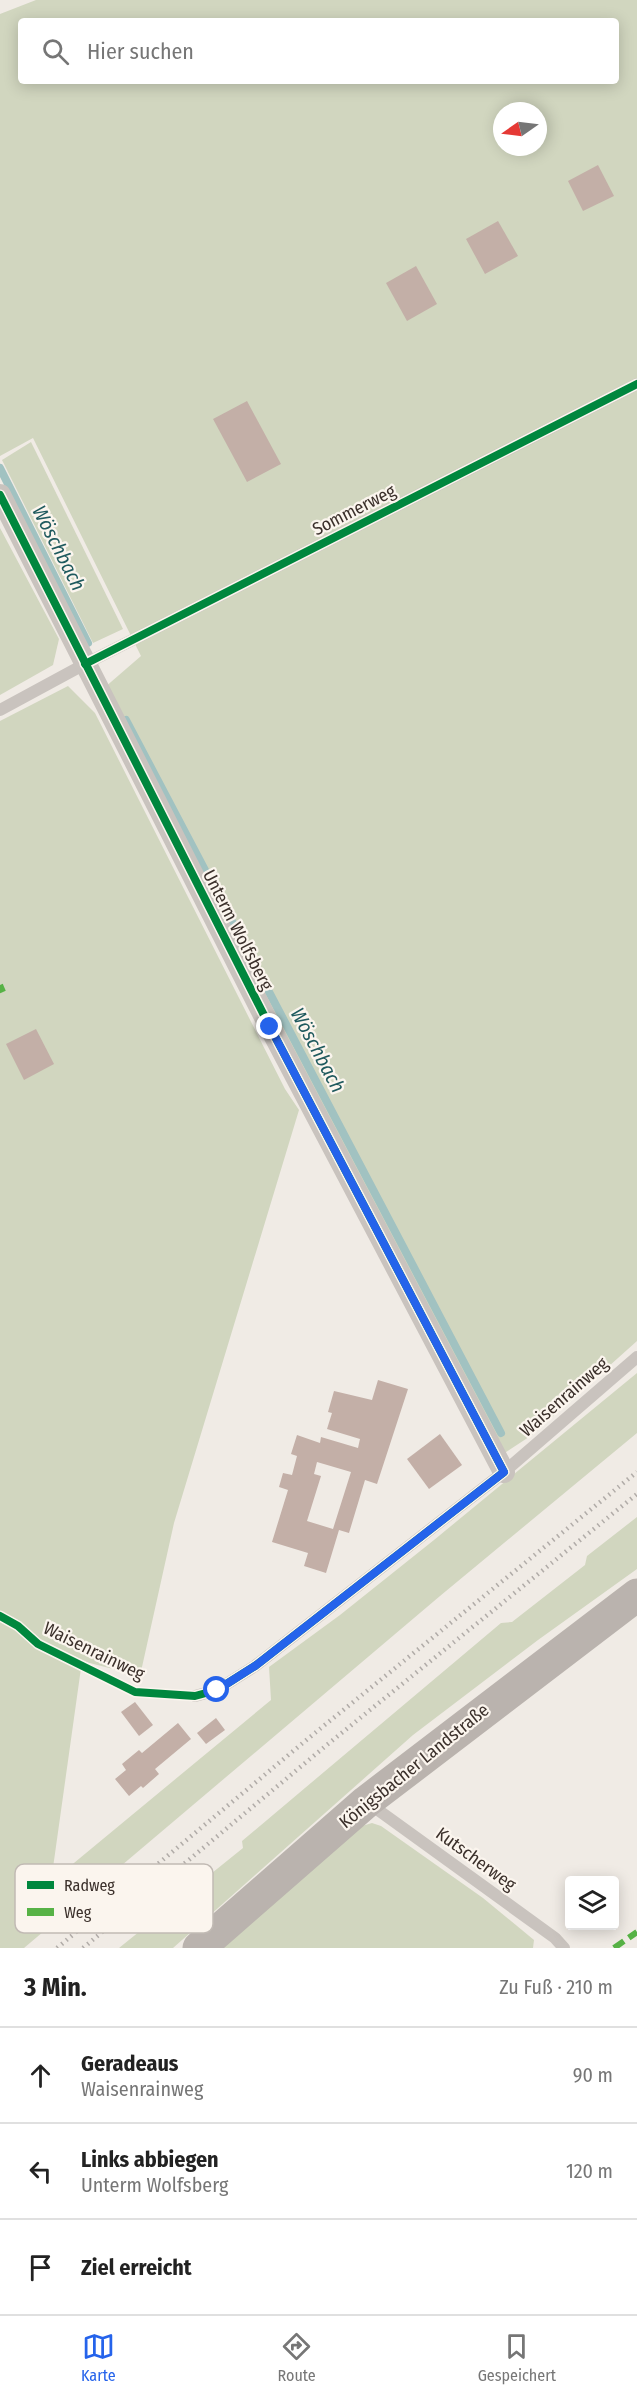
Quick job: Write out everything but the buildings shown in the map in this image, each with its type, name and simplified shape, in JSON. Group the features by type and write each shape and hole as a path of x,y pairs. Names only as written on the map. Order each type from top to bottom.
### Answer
{"main road":[{"name":"Königsbacher Landstraße","path":"199,1948 366,1802 637,1595"}],"street":[{"name":"Unterm Wolfsberg","path":"0,495 270,1027 504,1472"}],"lane":[{"name":"Sommerweg","path":"0,710 85,664 637,384"},
{"name":"Waisenrainweg","path":"195,1696 217,1690 255,1666 504,1472 637,1357"},
{"name":"Kutscherweg","path":"366,1802 555,1938 564,1948"}],"green space":[{"path":"36,0 637,0 637,1341 532,1435 503,1454 104,688 141,656 33,438 0,456 0,14"},
{"path":"31,442 123,629 93,643 2,460"},
{"path":"0,528 59,639 53,665 0,695"},
{"path":"68,686 95,713 285,1089 299,1110 174,1523 140,1676 82,1661 54,1864 15,1864 15,1933 42,1933 24,1948 0,1948 0,721"},
{"path":"637,1373 637,1433 123,1864 73,1864 271,1700 269,1667 340,1615 434,1540"},
{"path":"637,1517 637,1569 538,1640 413,1735 213,1912 213,1872 243,1848 242,1841 501,1623 512,1622 585,1565 587,1556"},
{"path":"372,1823 381,1826 483,1898 534,1940 533,1948 222,1948 362,1826"},
{"path":"138,1933 190,1933 173,1948 119,1948"}],"waterway":[{"name":"Wöschbach","path":"0,468 88,643"},
{"name":"Wöschbach","path":"126,720 501,1433"}],"railway":[{"path":"158,1864 310,1737 637,1472"},
{"path":"184,1864 637,1494"},
{"path":"57,1948 75,1933"},
{"path":"83,1948 101,1933"}],"marked path":[{"path":"0,985 3,992"},
{"path":"614,1948 637,1932"}],"cycle path":[{"path":"85,664 637,384"},
{"path":"0,495 270,1027 504,1472 255,1666 217,1690 195,1696 135,1692 38,1644 18,1626 0,1616"}],"route":[{"path":"217,1690 255,1666 504,1472 270,1027"}]}
